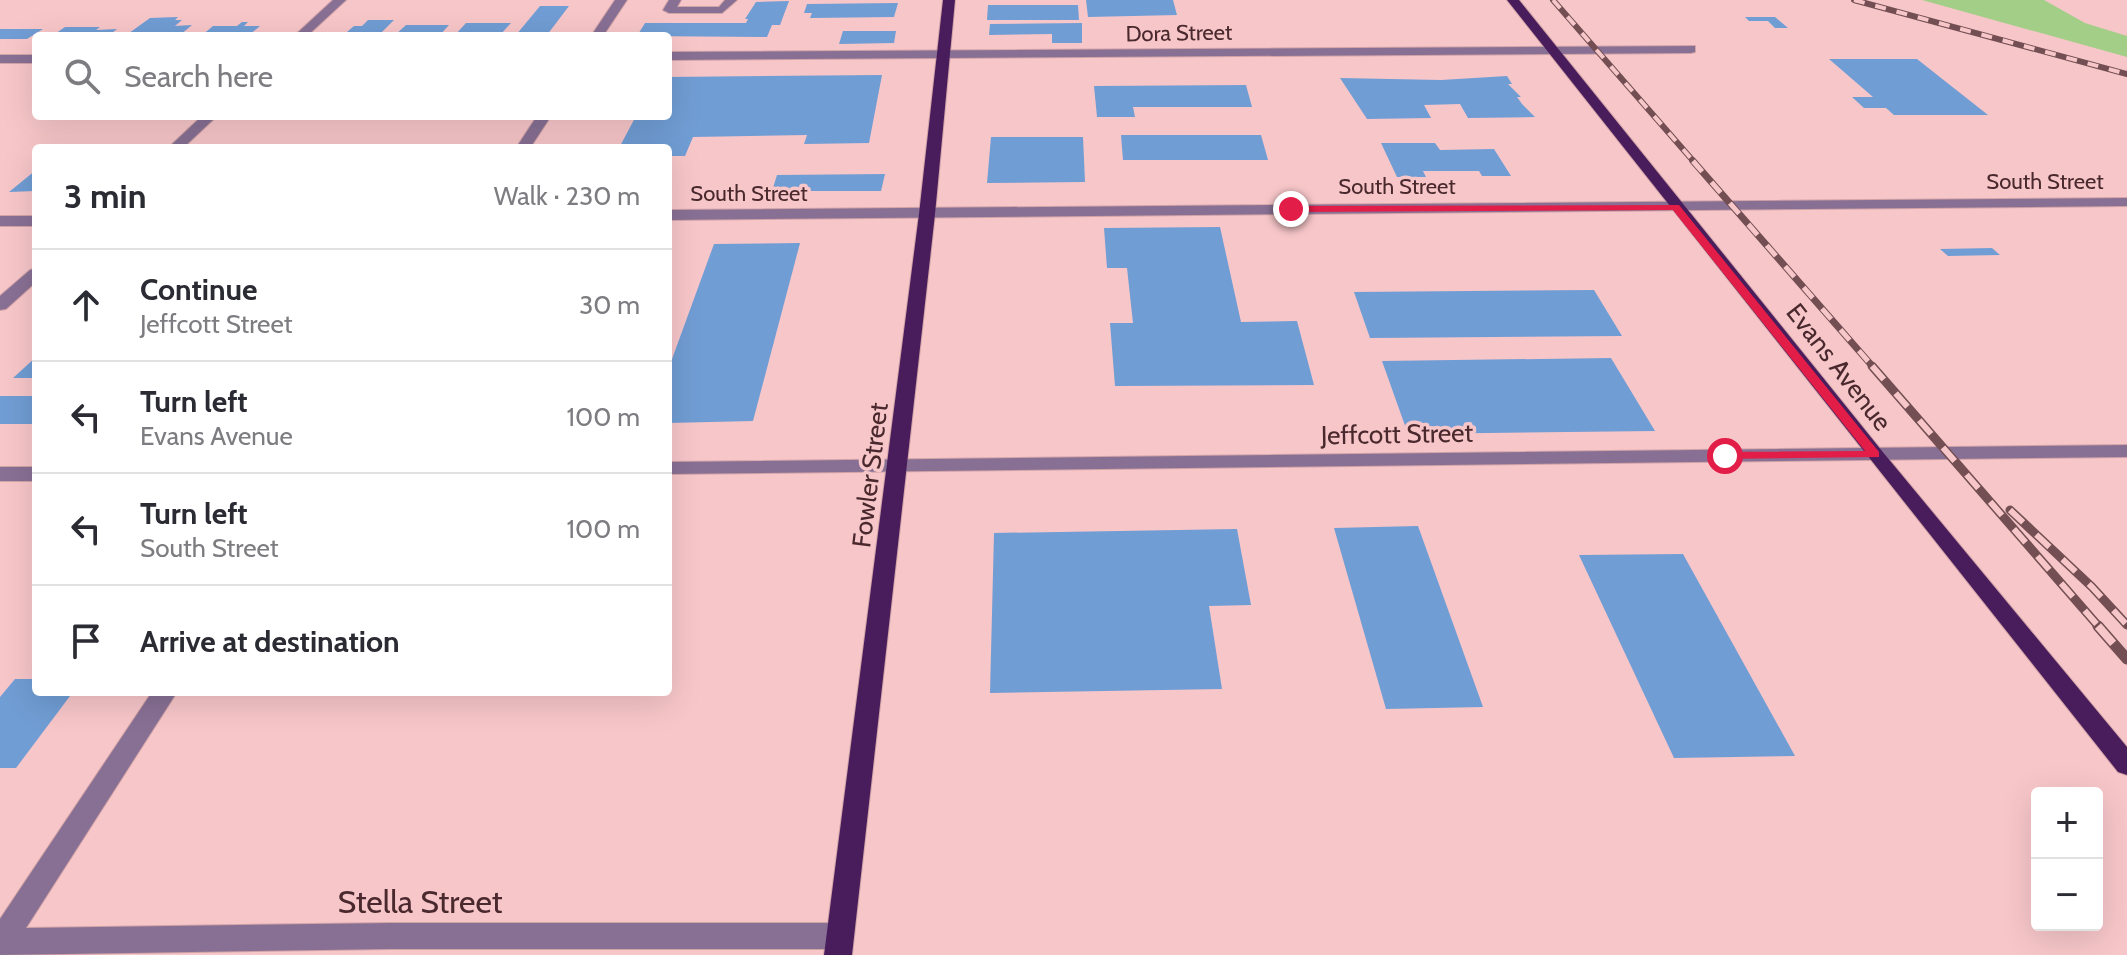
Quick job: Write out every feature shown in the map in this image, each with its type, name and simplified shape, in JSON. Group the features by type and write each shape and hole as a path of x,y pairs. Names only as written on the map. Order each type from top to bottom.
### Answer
{"main road":[{"name":"Fowler Street","path":"839,945 927,214 949,0"},
{"name":"Evans Avenue","path":"1513,0 1875,455 2127,765"}],"street":[{"path":"304,32 340,0"},
{"path":"600,32 621,0"},
{"path":"675,0 669,10 678,12 722,10 731,0"},
{"name":"Dora Street","path":"672,56 1691,49"},
{"path":"0,59 32,59"},
{"path":"179,144 206,120"},
{"path":"526,144 541,120"},
{"name":"South Street","path":"672,215 2127,202"},
{"path":"0,221 32,221"},
{"path":"0,305 32,277"},
{"name":"Jeffcott Street","path":"672,468 2127,451"},
{"path":"0,474 32,474"},
{"path":"0,943 162,696"},
{"name":"Stella Street","path":"0,943 390,936 839,945"}],"green space":[{"path":"1922,0 2044,0 2085,23 2127,36 2127,57"}],"building":[{"path":"1086,0 1173,0 1177,15 1088,17"},
{"path":"789,1 780,25 772,25 767,37 672,36 672,32 639,32 645,23 746,23 748,19 745,19 756,2"},
{"path":"898,3 894,17 810,18 812,13 804,13 807,4"},
{"path":"988,5 1078,5 1079,20 987,20"},
{"path":"540,6 569,6 549,32 518,32"},
{"path":"178,17 175,20 182,20 175,26 192,25 184,32 131,32 150,18"},
{"path":"1745,17 1775,17 1788,28 1775,28 1768,21 1749,21"},
{"path":"368,20 394,20 382,32 347,32 354,26 362,26"},
{"path":"248,22 244,26 260,26 253,32 206,32 213,26 237,26"},
{"path":"466,23 511,23 503,32 458,32"},
{"path":"1082,23 1082,43 1052,43 1052,34 989,35 990,24"},
{"path":"406,25 449,25 443,32 398,32"},
{"path":"65,27 117,29 113,32 58,32"},
{"path":"0,29 43,29 32,32 27,39 0,39"},
{"path":"843,31 896,31 894,43 839,44"},
{"path":"1829,59 1917,59 1988,115 1894,115 1886,108 1864,108 1852,97 1873,97"},
{"path":"882,75 869,143 804,144 807,135 693,137 685,156 672,156 672,144 621,144 634,120 672,120 672,77"},
{"path":"1507,76 1512,84 1508,84 1535,117 1468,118 1460,104 1424,105 1431,118 1367,119 1340,78 1441,80"},
{"path":"1246,85 1252,107 1133,107 1135,117 1097,117 1094,86"},
{"path":"1121,135 1261,135 1268,160 1123,160"},
{"path":"991,137 1083,137 1085,182 987,183"},
{"path":"1381,143 1435,143 1440,150 1494,149 1511,176 1482,176 1479,171 1423,171 1426,177 1397,177"},
{"path":"32,173 32,191 9,192"},
{"path":"885,174 881,191 772,191 777,175"},
{"path":"1220,227 1241,322 1297,321 1314,385 1115,386 1110,323 1133,323 1127,268 1107,268 1104,228"},
{"path":"800,243 753,421 672,423 672,359 714,244"},
{"path":"1992,248 2000,255 1948,256 1940,249"},
{"path":"1594,290 1622,336 1370,338 1354,292"},
{"path":"1611,358 1655,431 1408,434 1382,361"},
{"path":"32,361 32,378 13,378"},
{"path":"0,396 32,396 32,424 0,424"},
{"path":"1418,526 1483,707 1386,709 1334,528"},
{"path":"1237,529 1251,605 1209,606 1222,689 990,693 994,533"},
{"path":"1683,554 1795,756 1674,758 1579,555"},
{"path":"15,679 32,679 32,696 70,696 16,768 0,768 0,697"}],"railway":[{"path":"1553,0 1695,163"},
{"path":"1854,0 2127,74"},
{"path":"1693,161 1874,368"},
{"path":"1872,366 2100,628"},
{"path":"2010,510 2092,587 2127,625"},
{"path":"2098,626 2127,659"}],"route":[{"path":"1291,209 1676,207 1875,455 1725,456"}]}
